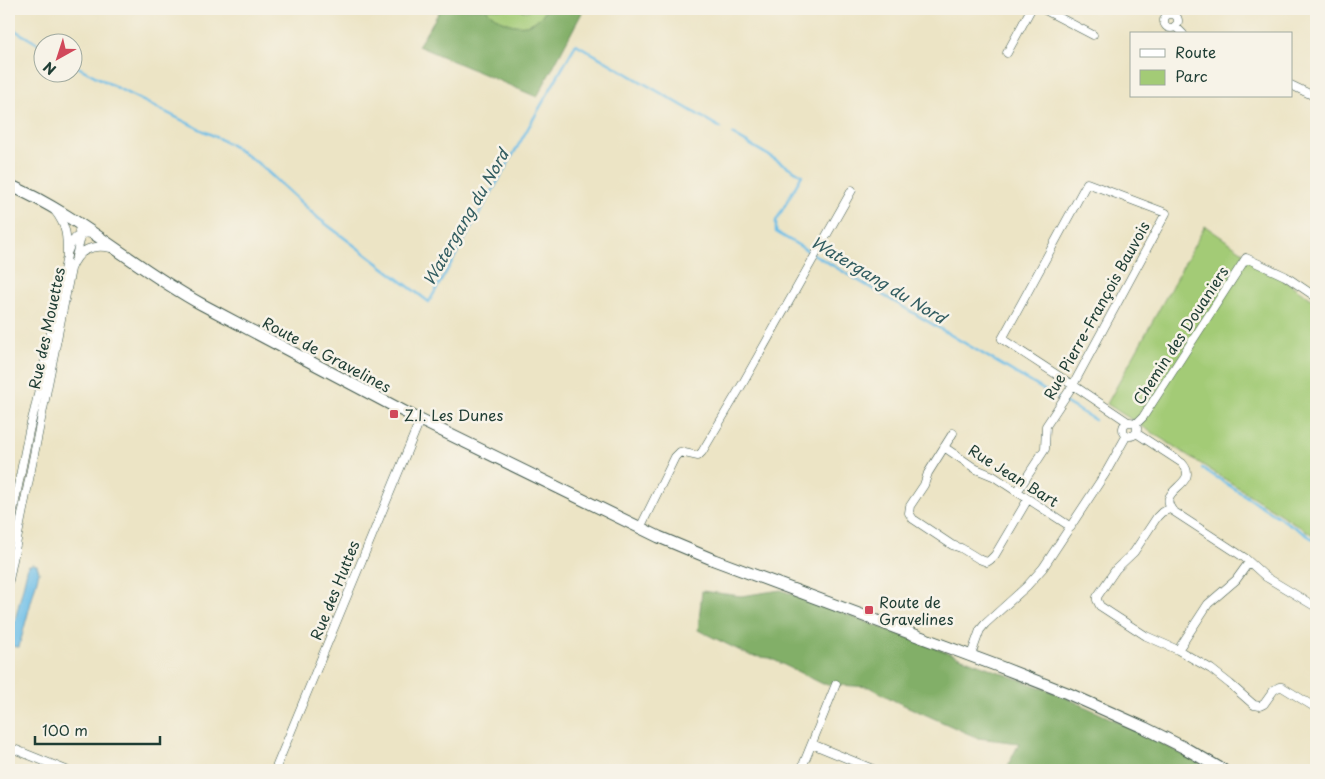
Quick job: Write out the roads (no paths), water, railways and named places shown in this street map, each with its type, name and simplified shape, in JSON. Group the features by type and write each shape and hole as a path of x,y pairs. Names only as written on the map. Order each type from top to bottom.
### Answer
{"main road":[{"name":"Route de Gravelines","path":"9,185 52,207 197,302 420,420 640,528 714,560 1042,683 1120,716 1223,770"}],"street":[{"path":"1007,53 1031,9"},
{"path":"1043,9 1093,35"},
{"path":"1172,11 1177,20 1175,26 1182,32"},
{"path":"1292,85 1316,97"},
{"name":"Rue Pierre-François Bauvois","path":"1017,492 1046,446 1046,426 1073,386 1166,213 1087,184 1002,339 1073,386"},
{"path":"640,528 675,457 680,452 698,456 702,452 852,190"},
{"name":"Rue des Mouettes","path":"52,207 65,228 67,256"},
{"path":"74,221 80,234 96,235"},
{"name":"Rue des Mouettes","path":"9,531 12,495 67,256 72,242 80,234"},
{"name":"Rue des Mouettes","path":"9,580 71,269 76,258 80,234"},
{"name":"Rue des Mouettes","path":"76,258 84,251 93,248 102,246 116,249"},
{"name":"Chemin des Douaniers","path":"1132,423 1143,417 1246,258 1285,276 1316,297"},
{"path":"1073,386 1138,428 1132,436 1126,436"},
{"name":"Rue des Huttes","path":"275,770 420,420"},
{"path":"1126,436 1123,428 1124,424 1132,423"},
{"path":"953,433 927,474 926,482 910,506 910,516 915,521 949,543 982,561 988,561 995,555 1028,499"},
{"path":"1136,433 1182,463 1186,468 1185,480 1169,496 1168,503 1170,509 1249,562 1266,577 1316,607"},
{"path":"971,656 982,627 1033,580 1043,568 1111,464 1126,436"},
{"name":"Rue Jean Bart","path":"944,447 976,469 992,476 1071,527"},
{"path":"12,495 25,498"},
{"path":"1170,509 1156,517 1134,552 1110,576 1097,600 1102,608 1141,633 1178,650 1216,673 1254,705 1260,706 1264,704 1274,690 1282,687 1316,708"},
{"path":"1178,650 1208,604 1236,580 1249,562"},
{"path":"801,770 836,684"},
{"path":"812,744 875,770"},
{"path":"9,747 66,770"}],"water":[{"path":"32,564 37,565 39,572 19,647 9,646 28,566"}],"waterway":[{"name":"Watergang du Nord","path":"9,27 32,40"},
{"name":"Watergang du Nord","path":"82,69 230,144 259,164 318,218 429,302 576,44 721,128"},
{"name":"Watergang du Nord","path":"732,134 802,175 776,221 776,232 1095,420"},
{"name":"Watergang du Nord","path":"1202,468 1316,541"}],"railway":[{"path":"9,764 25,770"}],"place":[{"name":"Z.I. Les Dunes","path":"394,414"},
{"name":"Route de Gravelines","path":"869,610"}]}
